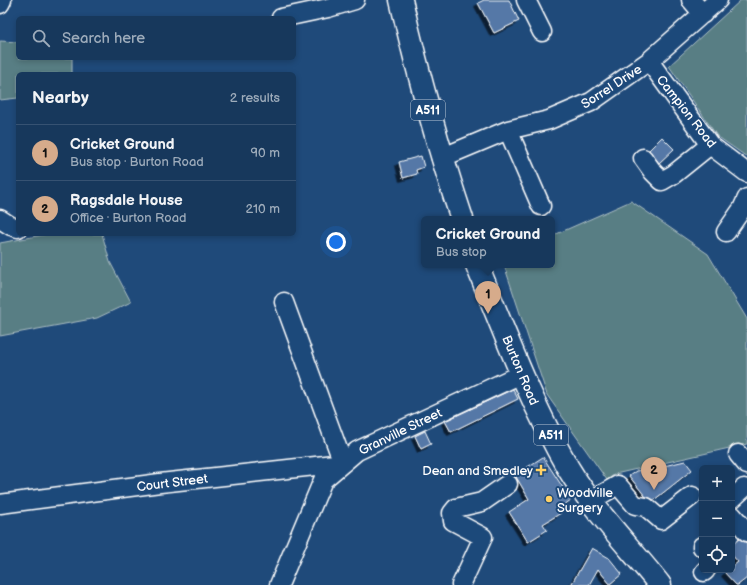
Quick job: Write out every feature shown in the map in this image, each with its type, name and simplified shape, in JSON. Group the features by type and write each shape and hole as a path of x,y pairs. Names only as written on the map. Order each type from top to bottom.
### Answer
{"highway":[{"name":"A511","path":"401,0 417,70 442,158 461,216"},
{"name":"Burton Road","path":"478,268 521,374 538,411 569,468 590,501 660,585"}],"street":[{"path":"0,4 2,0"},
{"path":"290,16 328,8 355,0"},
{"path":"526,0 542,32"},
{"path":"691,0 703,14"},
{"name":"Sorrel Drive","path":"442,158 508,130 549,120 591,102 649,61 718,0"},
{"name":"Campion Road","path":"649,61 710,145 747,173"},
{"path":"508,130 541,206"},
{"path":"643,158 653,172 662,181 674,174 710,145"},
{"path":"726,232 742,209 746,200"},
{"path":"0,219 16,227"},
{"path":"284,302 343,463"},
{"name":"Granville Street","path":"279,585 324,480 343,463 357,451 521,374"},
{"name":"Court Street","path":"0,504 160,483 343,463"},
{"path":"461,585 483,537 453,522 452,514 456,508 482,502 508,484"},
{"path":"590,501 618,484 635,505 646,507 661,520 692,496"}],"green space":[{"path":"741,0 747,0 747,157 717,136 669,66"},
{"path":"0,41 16,42 16,60 72,60 72,72 16,72 16,98 0,100"},
{"path":"631,201 708,254 747,319 747,444 615,474 607,480 547,395 505,268 555,268 555,235"},
{"path":"37,236 103,236 110,262 131,302 97,318 0,336 0,243"}],"building":[{"path":"484,0 509,0 519,21 494,33 478,3"},
{"path":"662,137 674,149 659,163 649,150"},
{"path":"421,156 424,167 416,170 417,174 403,178 399,162"},
{"path":"513,389 518,399 451,432 445,421"},
{"path":"425,431 431,444 421,449 415,436"},
{"name":"Woodville Surgery","path":"543,457 571,500 558,509 561,513 543,524 547,530 528,542 509,512 529,499 515,475"},
{"path":"685,461 692,470 654,500 645,496 629,476 636,471 645,470 650,476 664,466"},
{"path":"739,539 747,543 747,578 738,585 736,585 725,573 735,573 735,564 738,562 735,558 735,542"},
{"path":"592,548 609,558 622,574 610,584 598,569 589,585 571,585"}],"place":[{"name":"Cricket Ground","path":"488,314"},
{"name":"Dean and Smedley","path":"541,470"},
{"name":"Ragsdale House","path":"654,490"},
{"name":"Woodville Surgery","path":"549,499"}]}
